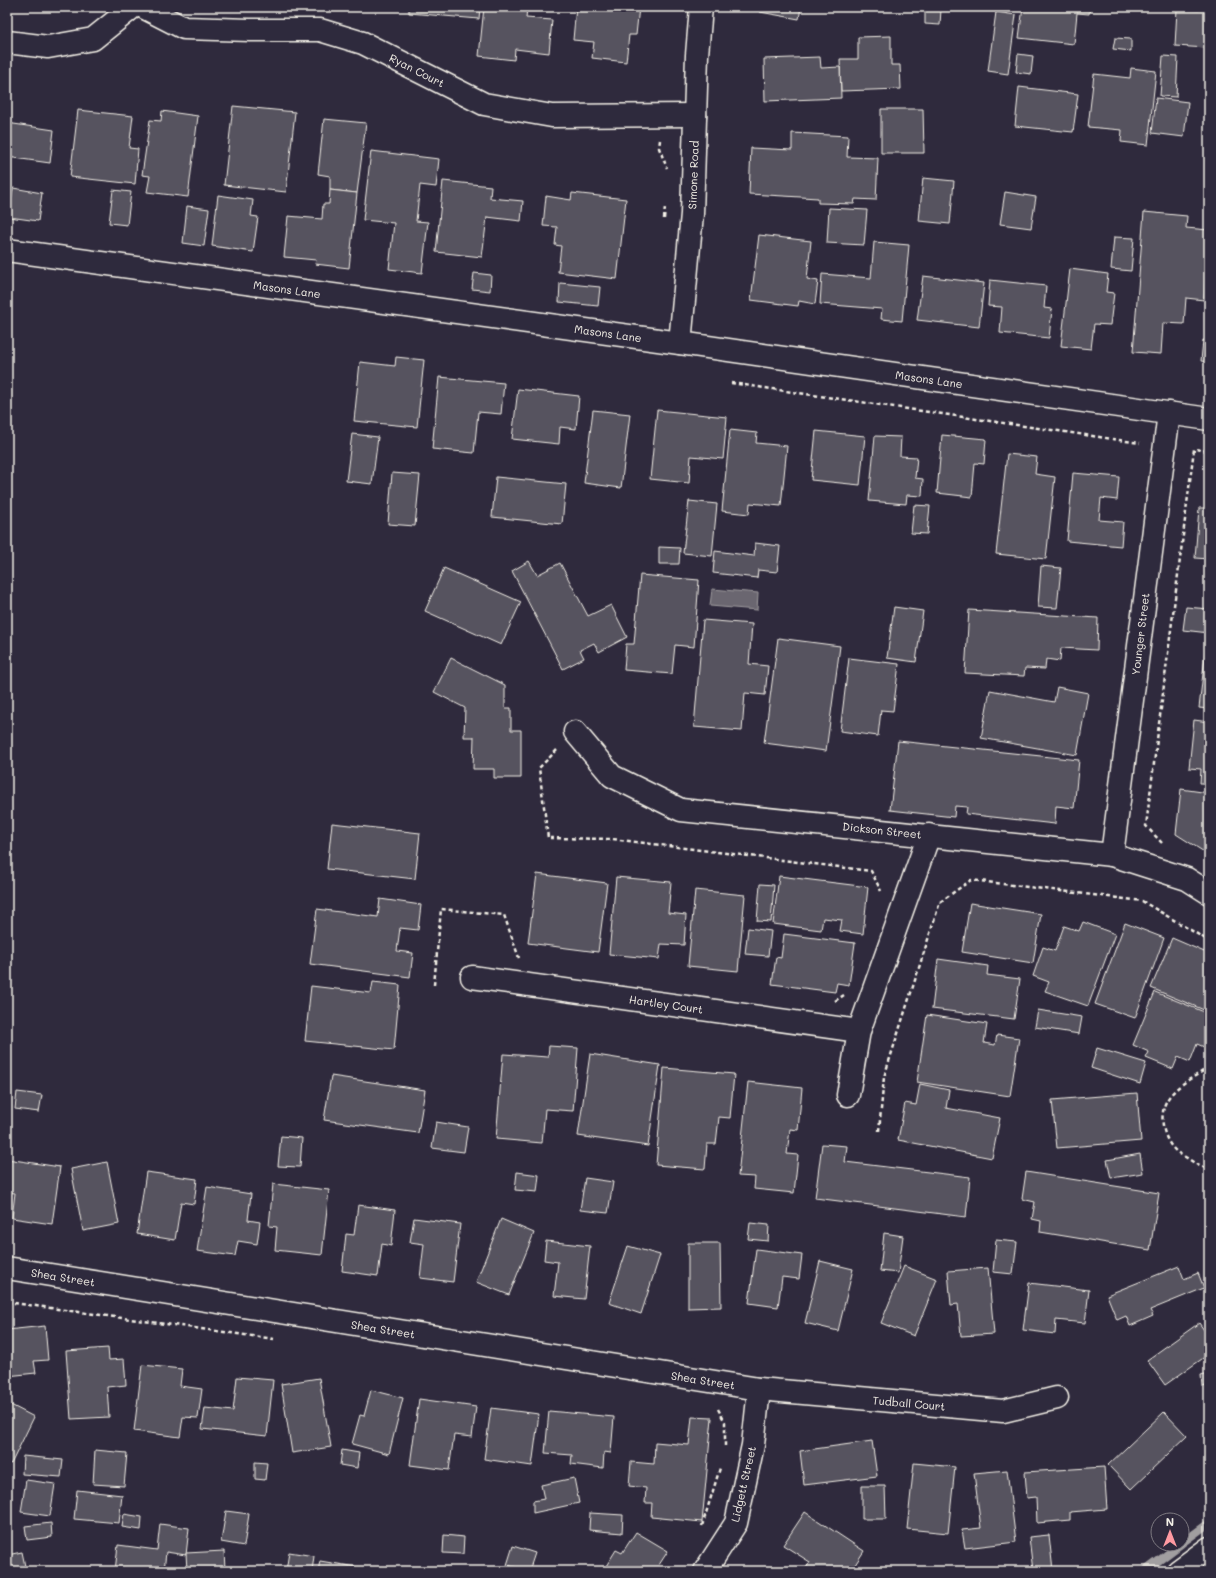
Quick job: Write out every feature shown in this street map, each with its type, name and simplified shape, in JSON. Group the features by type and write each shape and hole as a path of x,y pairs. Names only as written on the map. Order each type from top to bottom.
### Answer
{"street":[{"path":"7,42 48,47 93,39 133,7"},
{"name":"Ryan Court","path":"142,7 184,28 320,30 363,43 484,104 552,116 695,115"},
{"name":"Simone Road","path":"680,344 692,214 695,115 701,7"},
{"name":"Masons Lane","path":"7,250 1209,419"},
{"name":"Younger Street","path":"1112,855 1169,413"},
{"name":"Dickson Street","path":"575,732 612,776 681,810 1112,855 1187,879 1209,893"},
{"path":"848,1095 860,1031 929,835"},
{"name":"Hartley Court","path":"472,977 860,1031"},
{"name":"Shea Street","path":"7,1268 759,1390"},
{"name":"Tudball Court","path":"759,1390 1003,1411 1057,1398"},
{"name":"Lidgett Street","path":"705,1571 736,1524 753,1445 759,1390"},
{"path":"1178,1571 1209,1548"}],"path":[{"path":"660,116 659,148 668,169"},
{"path":"664,224 666,201"},
{"path":"731,383 1164,446 1209,451"},
{"path":"1165,847 1146,826 1194,449"},
{"path":"575,732 539,768 548,838 612,839 871,871 884,897"},
{"path":"879,1131 884,1077 940,902 971,880 1142,901 1209,941"},
{"path":"434,985 441,909 504,915 520,961"},
{"path":"833,1003 846,994"},
{"path":"1209,1067 1180,1085 1173,1093 1165,1104 1162,1126 1168,1140 1176,1151 1204,1168 1209,1168"},
{"path":"7,1302 282,1340"},
{"path":"715,1406 725,1422 725,1448"},
{"path":"702,1527 722,1462"}],"shaded area":[{"path":"712,589 758,593 757,610 710,606"}],"building":[{"path":"409,7 480,7 479,19 409,13"},
{"path":"484,7 527,7 526,18 552,20 549,53 515,49 514,60 479,56"},
{"path":"576,7 639,7 636,35 629,35 626,62 592,58 594,42 573,40"},
{"path":"761,7 801,7 799,19 760,12"},
{"path":"959,7 998,7 998,11"},
{"path":"1023,7 1090,7 1089,14 1077,13 1074,44 1019,38"},
{"path":"1099,7 1144,7 1144,11"},
{"path":"1199,7 1209,7 1209,72 1206,72 1207,48 1175,46 1177,9 1199,10"},
{"path":"925,8 941,9 940,25 925,24"},
{"path":"996,12 1016,15 1008,74 988,71"},
{"path":"891,36 891,65 900,65 901,89 841,91 840,59 858,59 858,37"},
{"path":"1115,38 1131,39 1131,51 1113,49"},
{"path":"1018,54 1033,56 1031,74 1016,72"},
{"path":"1163,56 1178,57 1176,97 1160,96"},
{"path":"820,57 821,68 840,67 841,98 765,101 764,59"},
{"path":"1131,68 1156,71 1148,145 1121,142 1122,130 1088,127 1094,74 1130,78"},
{"path":"1019,87 1078,94 1073,132 1015,126"},
{"path":"1156,98 1188,102 1184,137 1152,133"},
{"path":"233,106 295,112 286,192 224,185"},
{"path":"881,109 923,109 924,153 881,153"},
{"path":"78,110 133,116 129,148 138,149 135,184 70,177"},
{"path":"162,111 198,116 188,197 147,192 150,176 142,175 150,120 161,121"},
{"path":"324,119 366,123 357,193 330,190 330,176 318,174"},
{"path":"7,123 54,130 50,163 7,157"},
{"path":"792,133 848,136 847,157 878,158 876,200 855,199 854,204 818,203 818,198 749,194 751,148 792,150"},
{"path":"371,151 439,159 436,187 420,185 416,221 428,222 422,273 389,269 394,223 363,220"},
{"path":"923,178 954,181 950,224 919,221"},
{"path":"443,181 491,186 490,198 523,201 521,221 487,217 482,257 436,252"},
{"path":"13,188 42,193 38,221 9,217"},
{"path":"113,190 131,192 127,225 109,223"},
{"path":"330,190 357,193 349,268 315,264 316,260 284,257 288,216 322,219 323,204 329,204"},
{"path":"1005,192 1036,197 1031,228 1000,224"},
{"path":"572,193 626,199 617,279 558,272 561,246 555,245 557,227 543,226 546,196 571,200"},
{"path":"218,195 253,200 251,216 258,217 253,252 212,246"},
{"path":"187,206 209,209 204,246 183,243"},
{"path":"829,208 867,210 864,245 827,243"},
{"path":"1144,212 1187,216 1186,228 1209,230 1204,300 1186,298 1184,324 1163,323 1161,354 1133,352"},
{"path":"759,235 811,241 807,279 818,281 815,304 799,301 798,306 751,300"},
{"path":"1114,237 1134,238 1131,271 1111,269"},
{"path":"874,242 909,245 902,321 881,319 882,309 820,304 822,274 871,278"},
{"path":"1070,269 1108,274 1106,292 1114,293 1110,325 1094,324 1091,349 1061,346"},
{"path":"474,273 491,275 490,291 472,289"},
{"path":"923,276 984,283 979,327 917,320"},
{"path":"990,280 1046,286 1044,308 1052,309 1049,338 1000,333 1002,307 988,306"},
{"path":"560,283 600,287 598,306 559,302"},
{"path":"1203,340 1209,341 1209,362 1201,361"},
{"path":"396,357 424,360 417,427 354,421 360,362 395,366"},
{"path":"439,377 504,383 501,414 478,412 474,453 432,449"},
{"path":"518,389 579,396 576,429 560,427 559,444 512,439"},
{"path":"593,410 630,414 621,488 584,483"},
{"path":"657,410 727,417 723,459 691,456 689,483 650,479"},
{"path":"730,430 757,433 756,443 787,446 781,506 750,503 749,514 722,511"},
{"path":"816,431 865,436 860,485 811,480"},
{"path":"352,434 378,437 372,484 346,481"},
{"path":"942,435 986,439 984,464 975,463 972,497 937,493"},
{"path":"875,436 901,437 900,456 917,457 915,478 923,479 922,496 907,495 906,504 869,501"},
{"path":"1007,454 1037,457 1035,474 1055,477 1046,559 996,554"},
{"path":"392,473 420,475 415,526 388,524"},
{"path":"1073,473 1119,477 1117,500 1101,498 1099,520 1123,522 1121,546 1067,541"},
{"path":"496,477 566,484 562,524 492,517"},
{"path":"689,501 717,504 712,556 683,553"},
{"path":"914,505 930,506 927,534 911,533"},
{"path":"1199,508 1209,508 1209,559 1195,558"},
{"path":"755,543 780,546 777,572 758,570 757,578 713,573 715,551 754,556"},
{"path":"659,547 680,548 679,564 659,564"},
{"path":"529,561 537,575 560,563 588,616 611,605 627,637 599,652 594,643 580,650 584,658 563,669 512,571"},
{"path":"1041,566 1061,568 1057,608 1038,607"},
{"path":"444,568 521,602 501,645 425,611"},
{"path":"640,575 699,580 694,647 675,645 672,674 624,670 626,644 634,644"},
{"path":"894,607 923,611 916,662 887,658"},
{"path":"1186,607 1209,609 1209,633 1183,630"},
{"path":"969,610 1098,618 1097,650 1061,648 1060,661 1046,659 1045,669 1025,668 1024,676 965,673"},
{"path":"703,620 752,624 749,664 768,666 765,695 745,693 742,731 694,727"},
{"path":"778,638 840,646 826,751 764,743"},
{"path":"1206,647 1209,648 1209,709 1199,708"},
{"path":"451,658 505,685 505,708 511,708 511,730 521,730 521,778 494,778 494,769 473,769 474,737 464,737 465,708 434,692"},
{"path":"849,658 899,664 893,711 881,710 878,736 840,731"},
{"path":"1057,687 1088,693 1077,755 981,738 990,690 1054,702"},
{"path":"1194,720 1209,722 1209,783 1200,783 1201,769 1189,768"},
{"path":"898,741 1079,760 1074,808 1056,806 1055,824 966,814 967,807 955,806 954,817 890,810"},
{"path":"1181,789 1209,793 1209,855 1176,834"},
{"path":"332,823 420,833 415,879 327,869"},
{"path":"537,874 607,883 598,952 528,943"},
{"path":"779,876 868,887 863,934 840,931 842,920 823,918 821,930 773,924"},
{"path":"616,877 671,882 668,913 686,915 684,945 661,944 659,959 609,954"},
{"path":"760,884 774,885 771,922 757,921"},
{"path":"695,890 745,895 738,971 688,966"},
{"path":"380,899 421,905 418,930 400,928 397,951 413,953 410,977 310,964 317,909 378,917"},
{"path":"970,903 1041,914 1033,963 962,952"},
{"path":"1083,922 1115,934 1088,1006 1045,991 1049,982 1033,976 1043,947 1055,951 1064,926 1079,931"},
{"path":"1125,923 1164,938 1135,1018 1095,1004"},
{"path":"748,928 771,931 768,956 745,954"},
{"path":"784,934 855,943 849,985 837,983 835,992 772,984 776,957 781,958"},
{"path":"1172,938 1209,954 1209,1012 1151,988"},
{"path":"938,959 988,966 987,975 1020,979 1014,1019 932,1009"},
{"path":"373,982 400,985 394,1050 305,1041 311,986 371,993"},
{"path":"1155,992 1209,1014 1209,1049 1197,1044 1190,1062 1178,1057 1173,1069 1146,1058 1149,1052 1133,1045"},
{"path":"1038,1010 1082,1017 1079,1034 1035,1027"},
{"path":"927,1015 987,1024 984,1043 995,1045 997,1035 1019,1038 1010,1096 917,1082"},
{"path":"549,1046 578,1048 573,1111 545,1109 542,1143 496,1139 503,1054 548,1057"},
{"path":"1097,1048 1146,1063 1140,1084 1091,1068"},
{"path":"590,1054 660,1065 648,1146 578,1136"},
{"path":"664,1068 734,1074 730,1118 719,1117 716,1144 707,1144 705,1169 656,1165"},
{"path":"331,1076 425,1090 418,1133 324,1120"},
{"path":"748,1082 802,1088 798,1130 790,1129 787,1154 798,1155 794,1193 754,1189 755,1177 738,1176"},
{"path":"920,1084 949,1090 946,1108 1000,1118 992,1158 898,1140 905,1103 916,1105"},
{"path":"17,1092 42,1095 39,1112 15,1109"},
{"path":"1137,1093 1141,1141 1057,1148 1052,1100"},
{"path":"436,1122 468,1127 464,1152 432,1148"},
{"path":"281,1136 302,1138 300,1167 278,1166"},
{"path":"822,1144 847,1146 845,1162 970,1177 966,1217 815,1198"},
{"path":"1140,1154 1143,1173 1111,1178 1107,1160"},
{"path":"7,1159 60,1167 52,1224 12,1218 15,1193 7,1192"},
{"path":"107,1162 119,1224 83,1231 71,1169"},
{"path":"146,1172 197,1179 194,1204 181,1202 175,1240 137,1234"},
{"path":"517,1172 539,1175 537,1192 515,1190"},
{"path":"1026,1172 1159,1193 1150,1250 1040,1232 1041,1221 1032,1219 1035,1202 1022,1199"},
{"path":"585,1178 613,1182 608,1213 580,1210"},
{"path":"273,1184 329,1190 322,1255 275,1250 277,1227 269,1226"},
{"path":"207,1187 251,1194 248,1220 260,1222 257,1244 238,1241 235,1256 197,1251"},
{"path":"358,1205 395,1210 391,1246 382,1244 378,1276 342,1271 346,1234 354,1235"},
{"path":"414,1218 460,1224 453,1282 420,1278 424,1244 410,1242"},
{"path":"501,1219 534,1233 509,1295 476,1282"},
{"path":"750,1223 769,1225 768,1241 748,1239"},
{"path":"884,1233 903,1236 898,1273 880,1271"},
{"path":"996,1240 1017,1242 1013,1274 993,1272"},
{"path":"546,1241 590,1246 584,1299 554,1296 558,1262 544,1260"},
{"path":"688,1243 720,1243 721,1307 688,1308"},
{"path":"628,1246 660,1255 641,1314 609,1303"},
{"path":"756,1249 802,1255 799,1279 782,1277 778,1307 749,1303"},
{"path":"820,1261 853,1269 838,1331 805,1323"},
{"path":"904,1266 937,1279 914,1336 881,1323"},
{"path":"1179,1266 1184,1279 1198,1273 1204,1288 1150,1310 1153,1316 1130,1326 1126,1316 1117,1320 1107,1295"},
{"path":"988,1268 994,1334 961,1336 958,1304 951,1305 948,1271"},
{"path":"1029,1283 1089,1290 1085,1323 1056,1320 1055,1334 1023,1330"},
{"path":"1199,1323 1209,1337 1209,1354 1165,1385 1147,1360"},
{"path":"45,1326 48,1360 34,1361 36,1373 7,1376 7,1330"},
{"path":"108,1348 109,1360 124,1359 126,1385 107,1387 109,1417 71,1419 66,1351"},
{"path":"142,1365 182,1369 180,1386 202,1389 198,1418 183,1417 180,1437 134,1431"},
{"path":"1209,1373 1209,1385 1202,1386 1201,1375"},
{"path":"237,1377 273,1380 267,1436 202,1429 205,1408 233,1411"},
{"path":"319,1378 331,1447 292,1453 281,1384"},
{"path":"371,1390 403,1398 389,1454 352,1444 360,1415 364,1416"},
{"path":"419,1399 476,1407 472,1437 454,1435 449,1470 410,1465"},
{"path":"7,1403 34,1417 11,1464 7,1462"},
{"path":"491,1408 539,1414 532,1466 484,1459"},
{"path":"549,1411 614,1417 611,1453 604,1452 603,1468 571,1464 572,1455 545,1453"},
{"path":"1164,1412 1187,1436 1131,1489 1108,1465"},
{"path":"692,1417 712,1418 702,1522 651,1517 652,1503 645,1503 646,1488 629,1486 631,1462 654,1464 655,1442 689,1445"},
{"path":"872,1441 877,1476 804,1485 800,1451"},
{"path":"95,1450 127,1453 124,1486 93,1484"},
{"path":"342,1450 359,1453 357,1468 340,1465"},
{"path":"23,1456 63,1460 61,1477 22,1474"},
{"path":"255,1462 267,1463 265,1480 255,1479"},
{"path":"914,1463 955,1467 948,1533 907,1529"},
{"path":"1104,1467 1107,1509 1070,1512 1070,1520 1037,1523 1036,1497 1027,1498 1025,1472"},
{"path":"1007,1470 1016,1542 965,1548 962,1530 981,1528 974,1473"},
{"path":"574,1478 579,1503 533,1513 533,1501 544,1499 541,1485"},
{"path":"26,1480 55,1484 50,1516 21,1512"},
{"path":"862,1486 885,1486 886,1519 862,1519"},
{"path":"77,1490 122,1495 119,1523 74,1519"},
{"path":"226,1511 249,1514 244,1546 221,1542"},
{"path":"805,1512 864,1551 851,1571 804,1571 810,1562 783,1545"},
{"path":"590,1513 623,1515 622,1533 589,1530"},
{"path":"124,1514 142,1517 141,1530 122,1527"},
{"path":"51,1523 52,1537 27,1540 25,1526"},
{"path":"160,1524 189,1528 186,1555 166,1552 164,1571 115,1571 118,1545 157,1550"},
{"path":"636,1532 668,1551 655,1571 646,1569 645,1571 603,1571 616,1550 622,1553"},
{"path":"444,1535 464,1537 463,1554 443,1553"},
{"path":"1049,1535 1053,1571 1033,1571 1029,1537"},
{"path":"513,1546 535,1553 529,1571 507,1565"},
{"path":"224,1551 225,1569 234,1569 234,1571 187,1571 186,1553"},
{"path":"22,1552 26,1571 7,1571 7,1555"},
{"path":"289,1552 314,1556 312,1571 286,1571"},
{"path":"320,1561 356,1567 355,1571 318,1571"}],"waterway":[{"path":"1190,1537 1209,1523"},
{"path":"1145,1571 1170,1552"}]}
